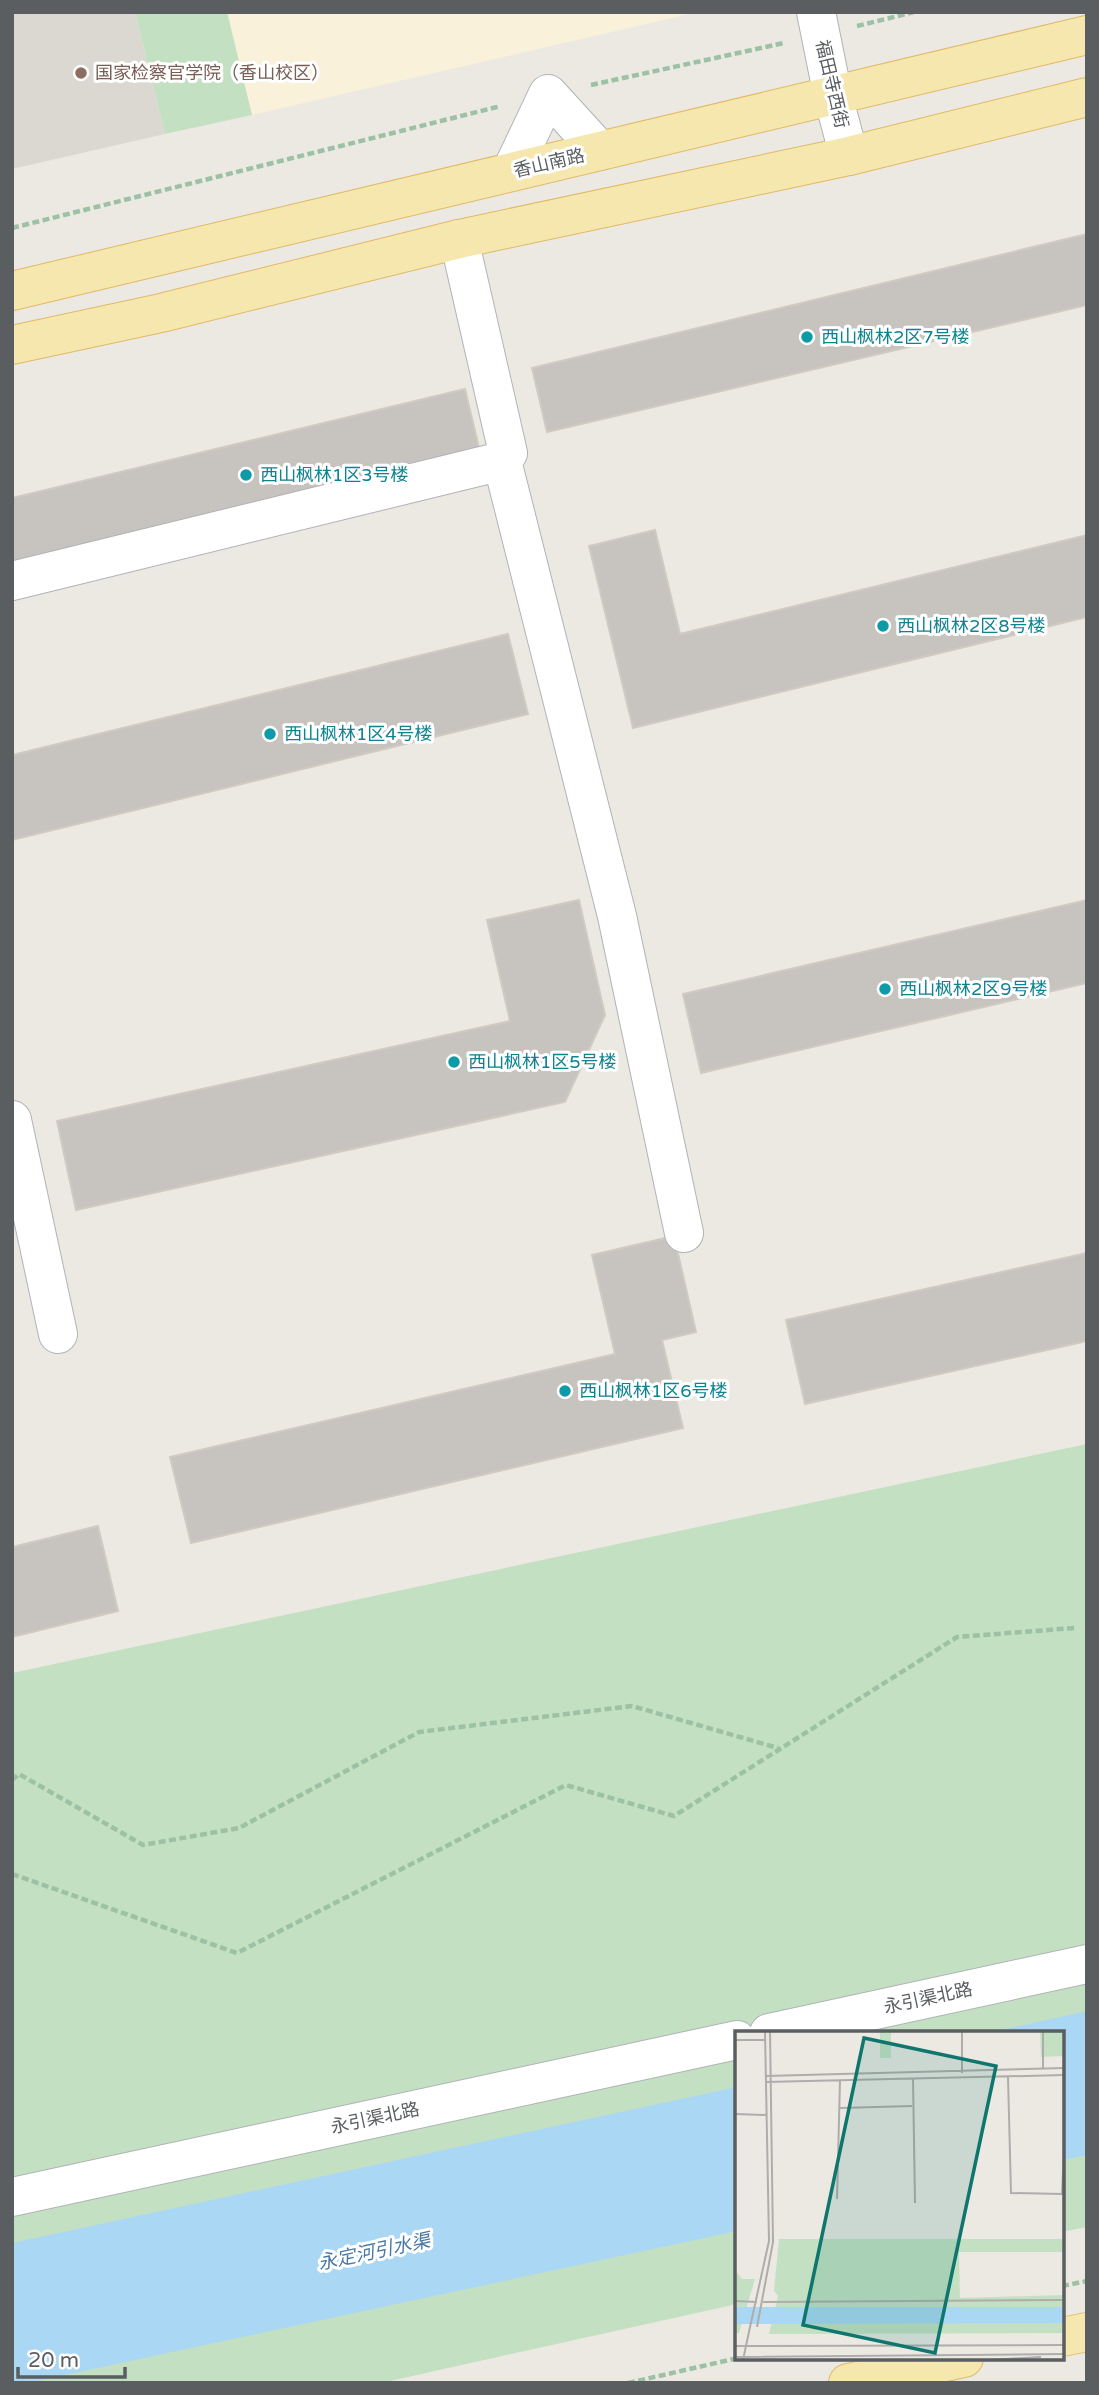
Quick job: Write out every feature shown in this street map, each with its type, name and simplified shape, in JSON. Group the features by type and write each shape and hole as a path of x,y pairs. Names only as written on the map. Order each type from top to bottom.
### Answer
{"main road":[{"name":"香山南路","path":"12,291 1087,35"},
{"path":"12,345 161,313 458,239 849,156 1087,97"},
{"path":"1064,2337 1087,2332"},
{"path":"848,2383 955,2360"}],"street":[{"name":"福田寺西街","path":"819,23 833,96 849,156"},
{"path":"511,172 548,94 600,151"},
{"path":"12,580 502,461 508,453 458,239"},
{"path":"502,461 617,916 684,1233"},
{"path":"12,1120 58,1334"},
{"name":"永引渠北路","path":"778,2031 1087,1964"},
{"name":"永引渠北路","path":"12,2197 735,2040"}],"path":[{"path":"12,228 819,23 914,12"},
{"path":"12,1874 237,1953 566,1785 674,1815 957,1637 1074,1628"},
{"path":"12,1780 19,1774 143,1845 239,1828 419,1732 632,1706 779,1748"},
{"path":"1064,2286 1087,2281"},
{"path":"628,2383 735,2359"}],"shaded area":[{"name":"国家检察官学院（香山校区）","path":"12,12 135,12 165,134 12,169"},
{"path":"227,12 698,12 252,115"}],"green space":[{"path":"135,12 227,12 252,115 165,134"},
{"path":"1087,1444 1087,2227 1064,2232 1064,2031 735,2031 735,2304 381,2383 12,2383 12,1673"}],"water":[{"path":"1087,2011 1087,2155 1064,2160 1064,2031 997,2031"},
{"name":"永定河引水渠","path":"735,2087 735,2231 28,2383 12,2383 12,2243"}],"building":[{"name":"西山枫林2区7号楼","path":"1087,234 1087,305 547,432 532,368"},
{"name":"西山枫林1区3号楼","path":"465,389 480,452 12,564 12,498"},
{"name":"西山枫林2区8号楼","path":"655,530 680,634 1087,535 1087,617 633,728 589,546"},
{"name":"西山枫林1区4号楼","path":"508,634 528,714 12,840 12,755"},
{"name":"西山枫林1区5号楼","path":"579,900 605,1015 565,1102 76,1210 57,1121 510,1021 487,920"},
{"name":"西山枫林2区9号楼","path":"1087,900 1087,983 701,1073 683,994"},
{"name":"西山枫林1区6号楼","path":"674,1236 696,1332 662,1340 683,1428 191,1543 170,1457 615,1354 592,1255"},
{"path":"1087,1253 1087,1341 805,1404 786,1320"},
{"path":"98,1526 118,1611 12,1637 12,1547"}],"place":[{"name":"国家检察官学院（香山校区）","path":"81,73"},
{"name":"西山枫林2区7号楼","path":"807,337"},
{"name":"西山枫林1区3号楼","path":"246,475"},
{"name":"西山枫林2区8号楼","path":"883,626"},
{"name":"西山枫林1区4号楼","path":"270,734"},
{"name":"西山枫林2区9号楼","path":"885,989"},
{"name":"西山枫林1区5号楼","path":"454,1062"},
{"name":"西山枫林1区6号楼","path":"565,1391"}]}
